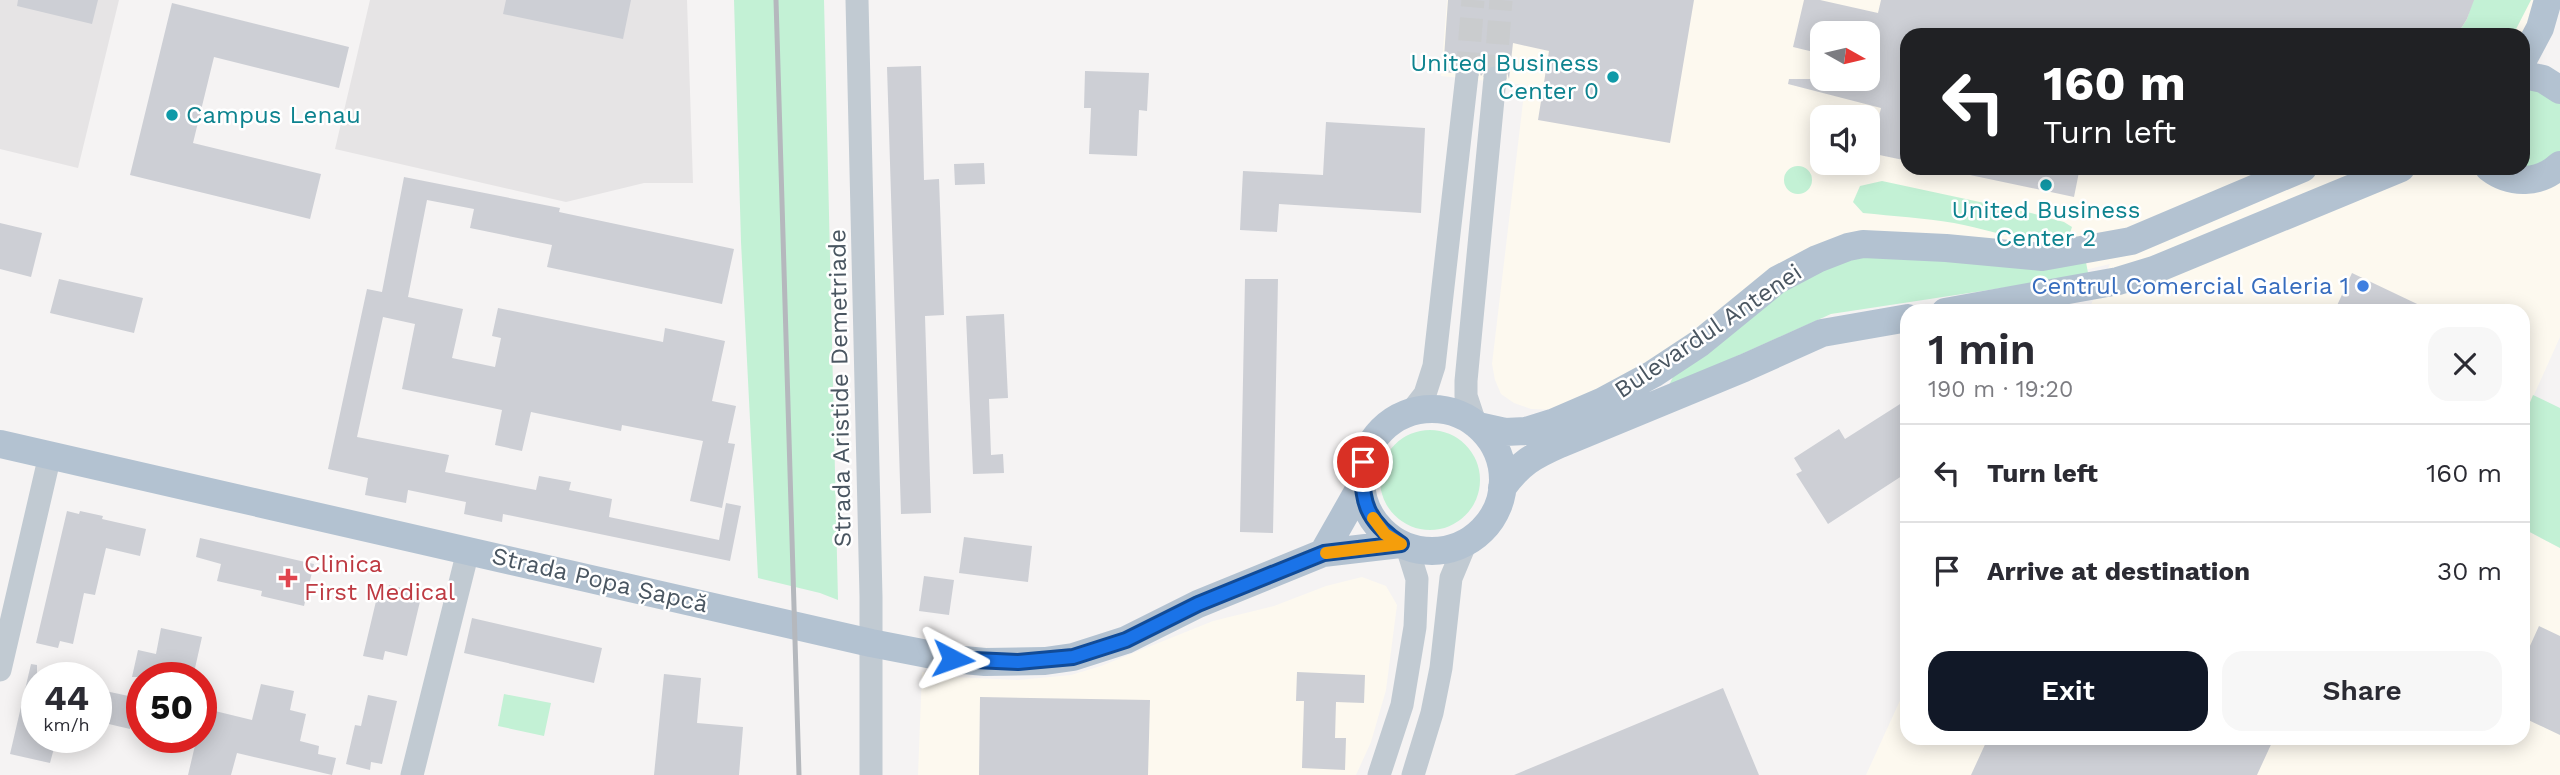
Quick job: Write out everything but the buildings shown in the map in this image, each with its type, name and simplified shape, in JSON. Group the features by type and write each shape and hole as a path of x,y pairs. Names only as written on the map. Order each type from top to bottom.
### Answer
{"main road":[{"path":"2530,47 2540,28 2549,0"},
{"path":"2530,76 2543,79 2560,90"},
{"path":"2502,175 2522,180 2554,171"},
{"name":"Bulevardul Antenei","path":"1476,425 1505,432 1525,431 1552,423 1603,401 1653,374 1700,343 1777,280 1817,259 1848,247 1863,244 1946,248 2042,257 2131,241 2287,175"},
{"path":"1990,304 2118,281 2154,270 2384,175"},
{"name":"Bulevardul Antenei","path":"1502,488 1515,470 1532,456 1560,444 1822,333 1900,318"},
{"path":"1428,409 1445,410 1476,425 1490,439 1498,454 1502,471 1502,488 1491,520 1466,542 1443,550 1419,550 1385,534 1373,520 1365,504 1362,486 1363,462 1373,440 1390,423 1411,412 1428,409"},
{"name":"Strada Popa Șapcă","path":"0,444 871,643"},
{"path":"1324,553 1362,486"},
{"path":"871,643 953,659 985,662 1045,661 1073,657 1126,640 1198,604 1324,553 1404,545"}],"street":[{"name":"Strada Aristide Demetriade","path":"857,0 871,643 871,775"},
{"path":"1411,412 1425,394 1435,356 1467,75"},
{"path":"1476,425 1466,396 1465,381 1495,78"},
{"path":"0,670 50,455"},
{"path":"1413,775 1432,713 1441,668 1451,578 1466,542"},
{"path":"1379,775 1402,705 1415,627 1417,579 1404,545"},
{"path":"412,775 468,551"}],"shaded area":[{"path":"0,0 119,0 78,168 0,149"},
{"path":"370,0 687,0 693,183 644,183 566,202 335,149"},
{"path":"1447,0 2551,0 2529,28 1900,28 1900,175 2530,175 2530,163 2560,139 2560,337 2530,404 2530,304 2091,304 2110,264 2017,286 1891,301 1791,324 1725,345 1614,412 1531,409 1514,403 1501,394 1492,364 1525,85 1441,76"},
{"path":"2530,532 2560,548 2560,775 1866,775 1900,700 1900,745 2530,745"},
{"path":"1362,577 1386,586 1397,605 1386,690 1371,742 1356,775 918,775 922,672 953,677 1018,680 1071,675 1101,666 1213,621 1274,606 1326,586"}],"green space":[{"path":"734,0 824,0 838,600 758,578 741,242"},
{"path":"2473,0 2531,0 2517,28 2461,28"},
{"path":"2530,78 2560,90 2560,165 2530,168"},
{"path":"1793,167 1803,167 1811,175 1811,185 1803,193 1793,193 1785,185 1785,175"},
{"path":"1882,181 2031,213 2064,222 2072,227 2070,233 2056,237 2027,238 1943,221 1863,213 1853,202 1860,186"},
{"path":"1849,257 2085,257 2089,278 2002,288 1831,314 1668,387 1675,373 1779,289"},
{"path":"2533,395 2560,408 2560,548 2530,532 2530,402"},
{"path":"1430,430 1449,434 1465,445 1476,461 1480,480 1476,499 1465,515 1449,526 1430,530 1411,526 1395,515 1384,499 1380,480 1384,461 1395,445 1411,434"},
{"path":"504,694 551,703 544,736 498,726"}],"tunnel":[{"path":"1467,75 1473,0"},
{"path":"1495,78 1501,0"}],"railway":[{"path":"776,0 799,775"}],"slow traffic":[{"path":"1326,553 1401,544 1385,534 1373,518"}],"place":[{"name":"United Business Center 0","path":"1613,77"},
{"name":"Campus Lenau","path":"172,115"},
{"name":"United Business Center 2","path":"2046,185"},
{"name":"Centrul Comercial Galeria 1","path":"2363,286"},
{"name":"Clinica First Medical","path":"288,578"}],"route":[{"path":"953,659 1018,662 1073,657 1126,640 1198,604 1324,553 1401,544 1385,534 1373,520 1365,504 1362,486 1363,462"}]}
